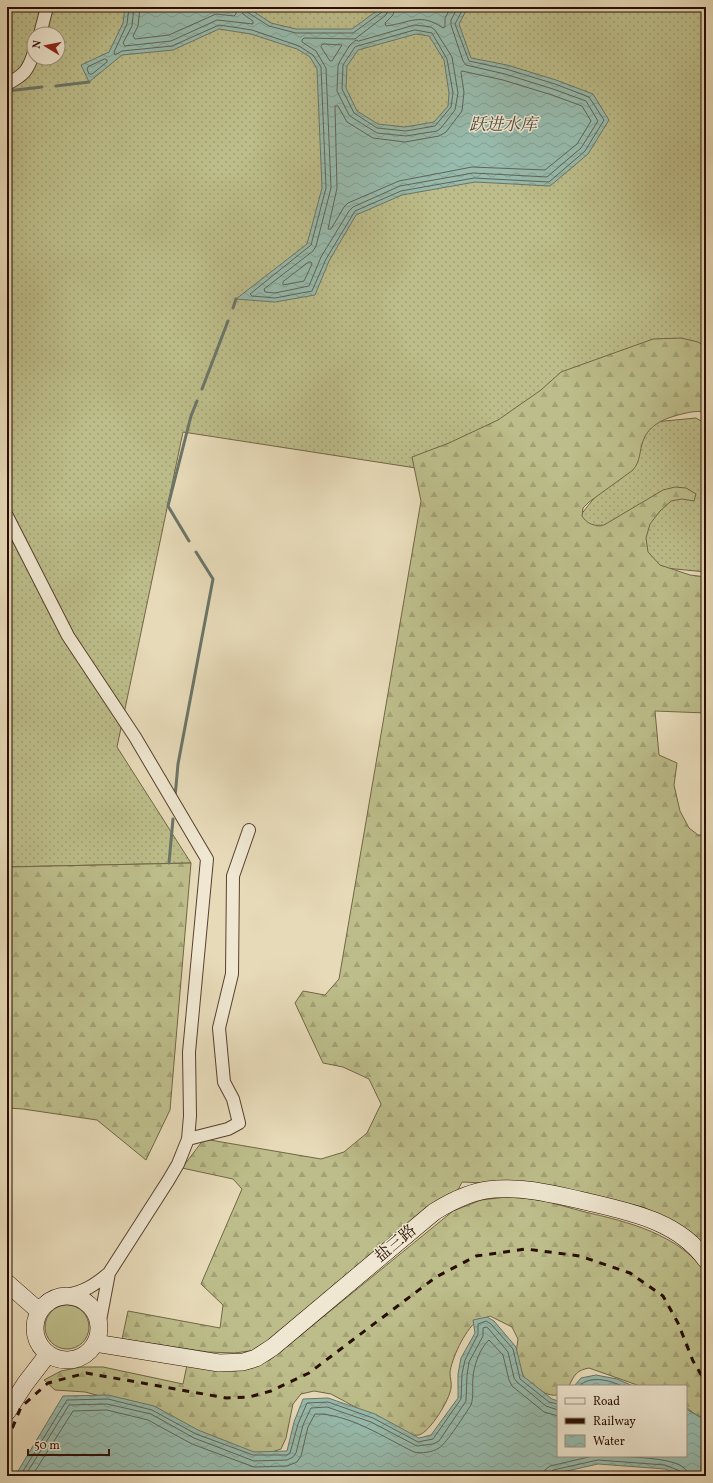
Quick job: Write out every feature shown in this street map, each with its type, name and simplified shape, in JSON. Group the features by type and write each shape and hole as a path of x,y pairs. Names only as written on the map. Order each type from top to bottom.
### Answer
{"main road":[{"name":"盐三路","path":"95,1343 219,1363 243,1362 256,1358 274,1347 434,1212 464,1196 495,1189 535,1190 646,1217 677,1232 691,1242 706,1260"},
{"path":"7,1283 39,1311"},
{"path":"66,1295 74,1296 88,1303 94,1310 99,1326 95,1343 85,1354 70,1360 55,1358 48,1354 38,1342 35,1334 36,1318 39,1311 51,1300 66,1295"},
{"path":"7,1412 25,1384 48,1354"}],"street":[{"path":"42,26 47,7"},
{"path":"7,84 19,77 30,66"},
{"path":"7,516 68,636 135,738 207,859 189,1052 190,1116 188,1139 185,1151 175,1170 109,1273 87,1290 66,1295"},
{"path":"188,1139 228,1129 239,1123 233,1099 224,1082 219,1028 232,974 233,876 249,830"},
{"path":"99,1326 109,1273"}],"green space":[{"path":"7,7 706,7 706,362 429,470 183,432 117,747 191,863 7,867"},
{"path":"681,338 698,342 706,347 706,413 697,411 682,414 664,420 649,430 643,441 640,456 633,470 589,502 583,508 582,516 592,524 604,525 663,490 675,487 686,488 696,494 694,501 682,499 671,501 660,511 650,524 646,538 648,552 660,565 690,575 706,577 706,713 655,711 659,755 677,763 674,785 680,811 689,828 698,835 706,835 706,1249 673,1221 643,1207 554,1186 462,1182 456,1194 256,1350 235,1353 208,1352 122,1339 128,1311 220,1328 223,1305 201,1284 242,1189 233,1179 182,1168 204,1139 321,1159 344,1152 367,1133 381,1104 369,1079 343,1067 323,1063 295,1003 303,991 325,995 339,979 421,501 412,457 449,443 498,420 541,390 561,372 653,339"},
{"path":"696,418 706,424 706,572 655,567 576,521 654,422"},
{"path":"191,863 170,1110 146,1160 97,1120 7,1108 7,867"},
{"path":"507,1197 544,1201 618,1220 635,1225 667,1239 694,1259 706,1272 706,1423 687,1408 687,1385 637,1385 589,1368 576,1374 570,1385 557,1385 557,1395 543,1392 521,1377 516,1353 518,1339 512,1327 490,1316 476,1322 463,1338 451,1367 451,1386 447,1400 434,1422 419,1435 411,1435 398,1430 331,1394 314,1391 301,1394 293,1404 286,1438 281,1449 263,1455 238,1449 142,1407 85,1392 55,1390 44,1380 61,1371 81,1367 103,1367 183,1384 187,1365 234,1371 252,1368 270,1360 453,1211 481,1200"},
{"path":"63,1305 71,1305 76,1306 83,1311 88,1318 88,1336 83,1343 76,1348 63,1349 55,1346 48,1339 45,1331 45,1323 48,1315 55,1308"}],"water":[{"name":"跃进水库","path":"125,7 247,7 271,23 296,29 352,29 382,7 468,7 459,24 471,58 507,65 556,80 593,94 609,120 588,154 550,186 475,182 402,195 356,215 329,261 315,295 275,302 236,299 307,244 322,188 317,69 310,57 297,49 251,34 219,29 173,50 122,55 89,82 81,65 109,52 123,23","holes":["416,34 429,36 444,60 449,93 448,106 434,122 405,127 378,124 357,111 346,88 347,66 358,50"]},
{"path":"487,1317 494,1321 516,1347 523,1376 552,1399 557,1401 557,1457 687,1457 687,1410 706,1420 706,1476 683,1476 665,1469 598,1464 545,1476 15,1476 63,1396 108,1395 154,1406 198,1430 254,1452 287,1451 294,1422 303,1399 328,1398 375,1414 419,1438 431,1435 458,1398 458,1374 461,1358 475,1333 473,1320"},
{"path":"596,1375 617,1379 631,1385 575,1385 581,1378"}],"waterway":[{"path":"56,86 89,82"},
{"path":"7,91 42,87"},
{"path":"233,308 236,299"},
{"path":"202,389 228,321"},
{"path":"189,541 168,506 191,416 197,401"},
{"path":"175,797 178,764 213,579 196,552"},
{"path":"169,863 173,819"}],"railway":[{"path":"7,1441 21,1407 48,1383 86,1373 226,1398 249,1397 271,1391 309,1373 436,1277 476,1256 526,1249 580,1256 630,1273 663,1296 678,1323 693,1361 706,1383"}]}
